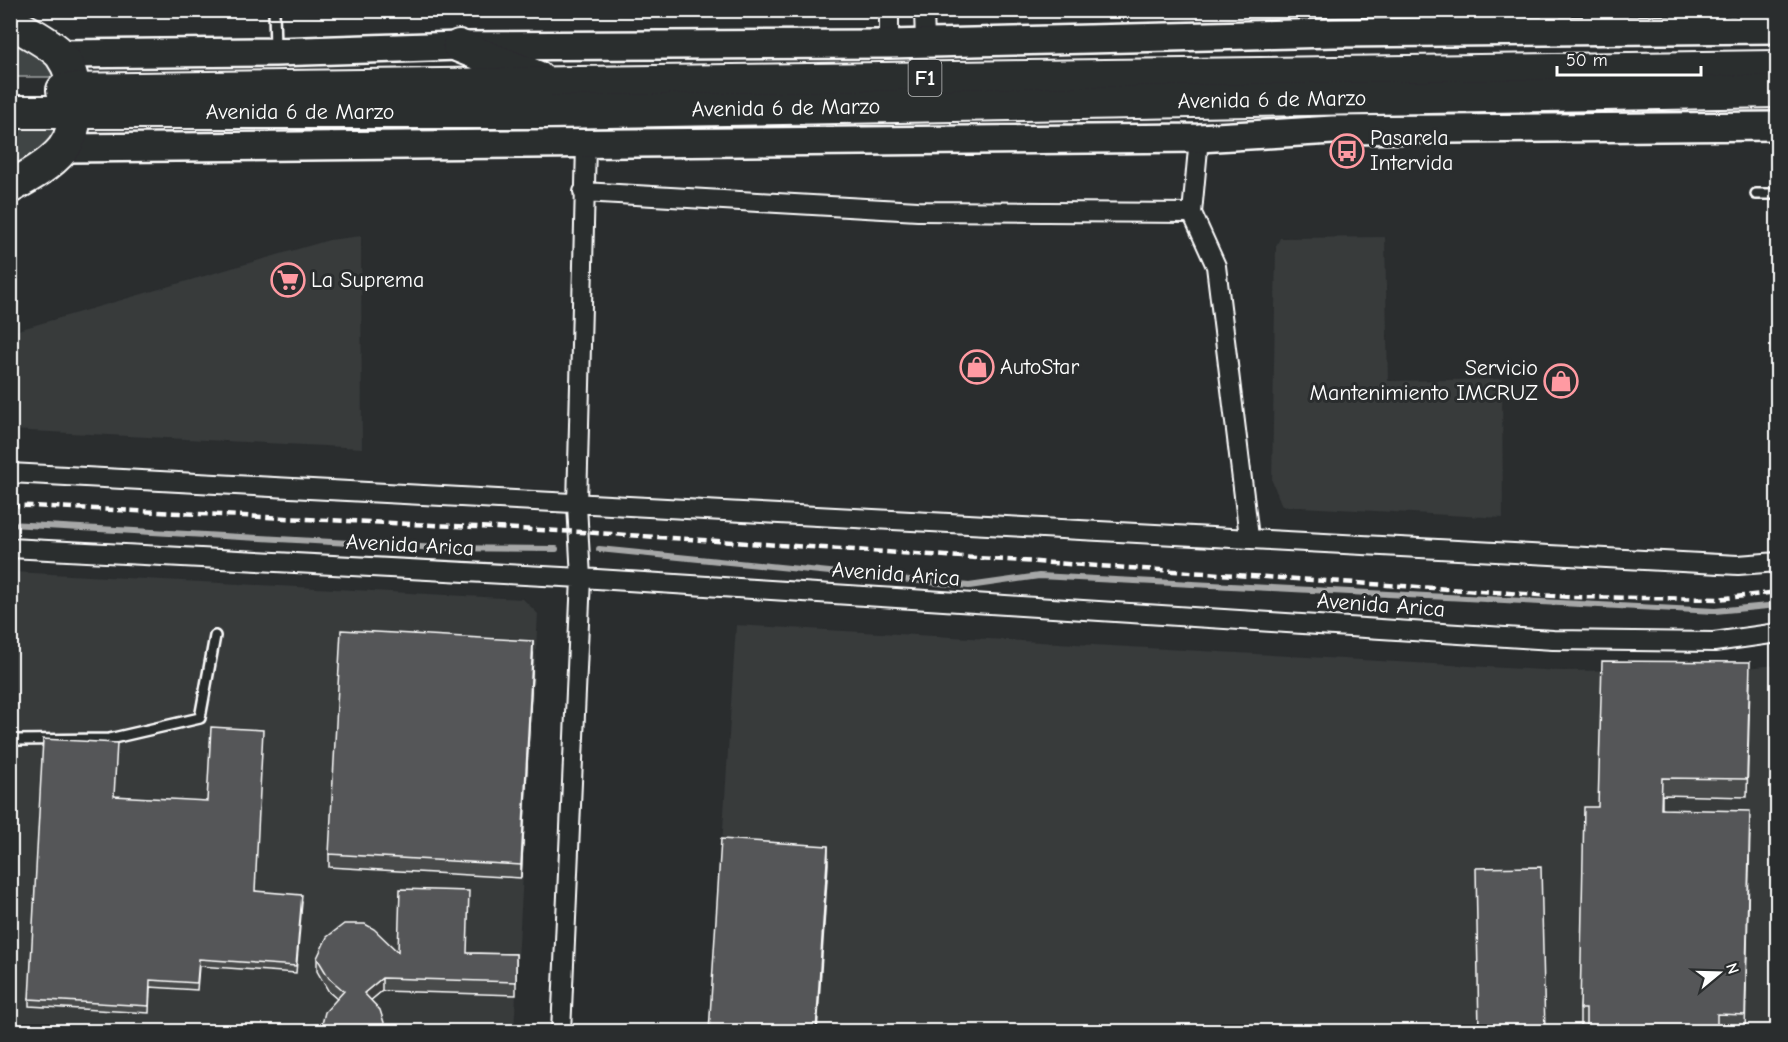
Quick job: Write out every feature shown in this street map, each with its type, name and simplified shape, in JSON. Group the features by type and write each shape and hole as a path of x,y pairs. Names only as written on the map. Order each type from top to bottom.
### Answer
{"highway":[{"path":"10,22 60,54 69,71 74,101 72,129 63,148 34,174 10,188"},
{"path":"459,46 552,83"},
{"name":"Avenida 6 de Marzo","path":"10,112 74,101 552,83 1778,67"},
{"name":"Avenida 6 de Marzo","path":"10,90 74,101 549,112 1778,91"}],"main road":[{"path":"60,54 275,52 459,46 889,44 1334,33 1592,21 1778,29"},
{"name":"Avenida 6 de Marzo","path":"63,148 123,150 366,144 586,145 1200,138 1333,130 1778,126"}],"street":[{"path":"889,10 889,44"},
{"path":"924,10 925,42"},
{"path":"1200,138 1192,213 1216,266 1249,537"},
{"path":"561,1032 581,578 577,505 586,145"},
{"path":"584,192 918,211 1192,213"},
{"path":"10,472 577,505 1249,537 1737,565 1778,562"},
{"name":"Avenida Arica","path":"10,549 581,578 1553,640 1714,642 1778,633"}],"lane":[{"path":"274,10 275,52"},
{"path":"1756,194 1778,194"},
{"path":"10,736 16,740 109,739 200,718 215,636"}],"shaded area":[{"path":"10,35 50,65 57,77 11,77"},
{"path":"11,125 57,125 47,146 11,171"},
{"path":"361,236 362,448 11,430 11,332 329,240"},
{"path":"1385,237 1388,381 1502,379 1503,518 1282,506 1272,481 1276,246 1280,238"},
{"path":"14,572 523,599 538,614 514,1031 11,1032 11,574"},
{"path":"736,625 1561,671 1735,669 1777,665 1777,1031 710,1032"}],"building":[{"path":"341,630 533,641 521,865 329,854"},
{"path":"1602,661 1750,662 1747,779 1662,778 1661,809 1750,811 1745,1015 1717,1014 1717,1032 1586,1030 1586,1009 1580,1009 1584,807 1598,807"},
{"path":"211,727 263,730 255,891 302,895 296,966 199,959 197,983 150,980 149,1006 29,999 43,739 117,743 114,796 207,801"},
{"path":"721,839 828,846 816,1032 709,1032"},
{"path":"1541,867 1545,1032 1479,1032 1476,868"},
{"path":"400,889 469,891 467,953 516,954 516,982 382,978 364,993 380,1010 387,1032 320,1032 325,1012 344,991 329,978 317,958 327,937 344,924 365,924 374,929 398,952"}],"waterway":[{"path":"10,524 439,548 556,549"},
{"path":"599,549 969,586 1039,576 1715,611 1778,605"}],"railway":[{"path":"10,505 581,532 1570,597 1718,599 1778,592"}],"place":[{"name":"Pasarela Intervida","path":"1347,151"},
{"name":"La Suprema","path":"288,280"},
{"name":"AutoStar","path":"977,367"},
{"name":"Servicio Mantenimiento IMCRUZ","path":"1561,381"}]}
